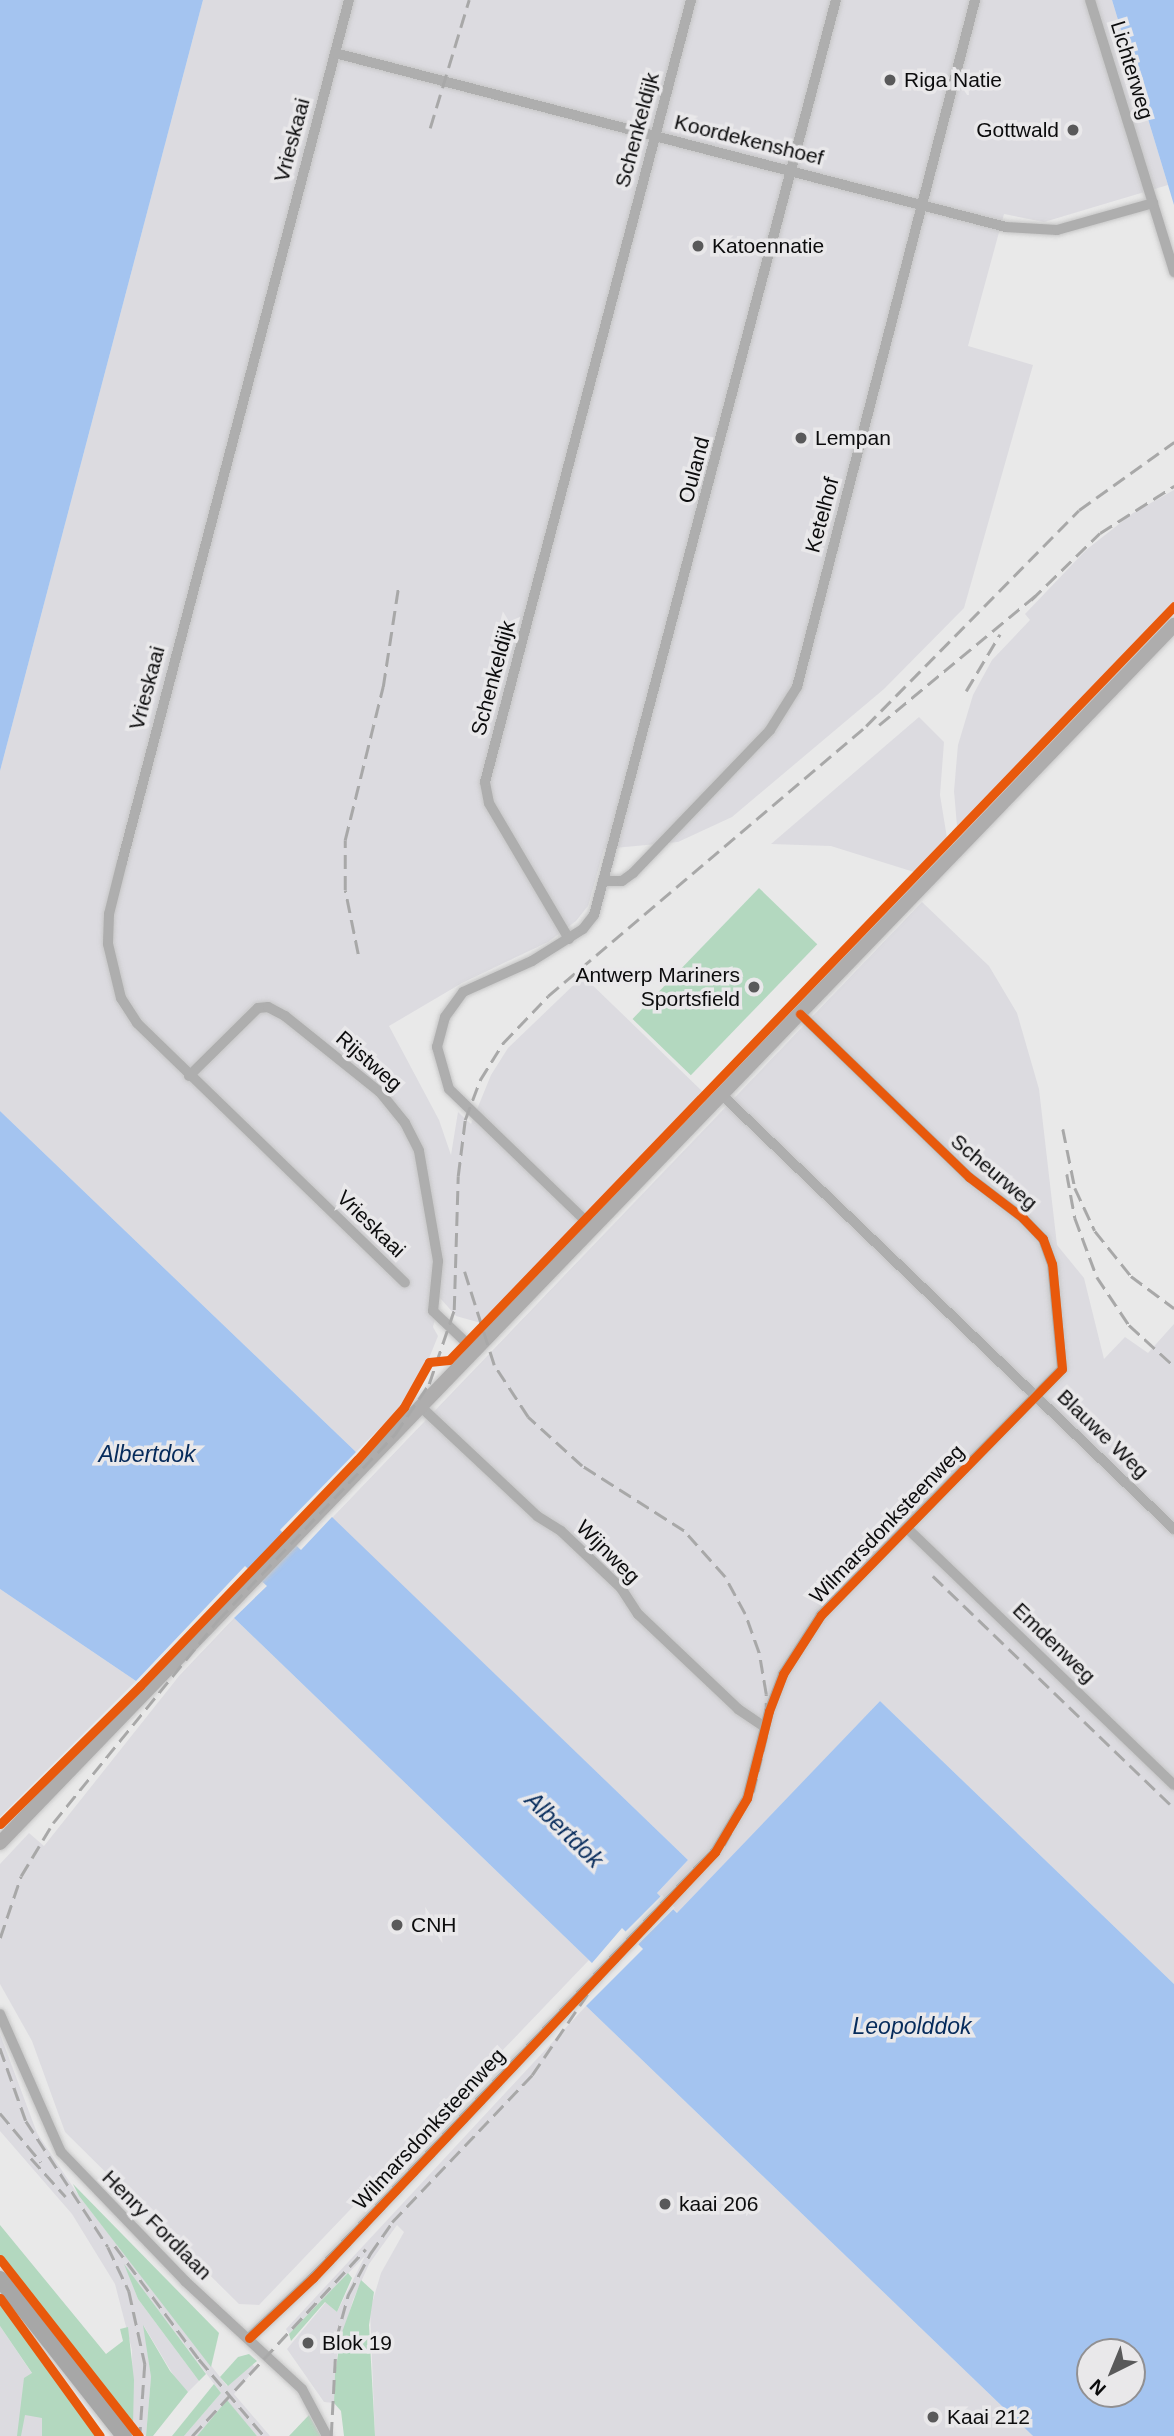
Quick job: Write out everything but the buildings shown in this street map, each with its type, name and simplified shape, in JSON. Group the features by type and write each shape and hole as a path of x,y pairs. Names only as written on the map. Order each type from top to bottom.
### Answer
{"main road":[{"path":"0,1843 1174,625"},
{"path":"0,2279 120,2431"}],"street":[{"name":"Vrieskaai","path":"349,0 109,914 108,944 121,998 137,1023 405,1283"},
{"name":"Schenkeldijk","path":"569,939 489,803 485,782 691,0"},
{"name":"Ouland","path":"569,939 594,915 606,881 836,0"},
{"name":"Ketelhof","path":"606,881 622,881 633,873 788,708 797,687 975,0"},
{"name":"Lichterweg","path":"1090,0 1174,272"},
{"name":"Koordekenshoef","path":"335,53 1033,231 1057,230 1153,203"},
{"path":"569,939 463,992 445,1017 437,1047 449,1089 593,1228"},
{"name":"Rijstweg","path":"189,1076 258,1008 268,1007 285,1016 380,1092 405,1123 419,1151 438,1261 433,1311 475,1351"},
{"name":"Scheurweg","path":"800,1014 969,1177 1023,1218 1043,1239 1052,1264 1062,1369 1035,1396"},
{"path":"723,1095 1035,1396"},
{"name":"Blauwe Weg","path":"1035,1396 1174,1529"},
{"name":"Wilmarsdonksteenweg","path":"249,2338 313,2278 669,1902 735,1824 756,1773 765,1727 783,1675 821,1615 908,1530 1035,1396"},
{"name":"Wijnweg","path":"420,1406 537,1516 571,1540 621,1588 638,1614 743,1714 765,1727"},
{"name":"Emdenweg","path":"908,1530 1174,1785"},
{"name":"Henry Fordlaan","path":"0,2014 61,2152 185,2281 302,2389 327,2436"}],"shaded area":[{"path":"203,0 1112,0 1168,185 1044,222 1004,214 968,346 1033,365 964,608 884,689 732,817 678,842 604,849 588,906 576,921 548,942 462,983 389,1026 439,1120 451,1155 458,1112 471,1124 491,1075 508,1048 583,976 703,1092 481,1323 456,1316 440,1298 433,1327 438,1336 423,1373 405,1403 356,1452 0,1111 0,771"},
{"path":"1174,490 1174,603 957,826 954,791 958,745 973,695 992,660 1030,620 1025,614 1086,550 1133,513"},
{"path":"919,717 944,742 940,795 947,838 914,872 831,846 771,844"},
{"path":"922,902 989,966 1017,1013 1039,1089 1057,1245 1084,1278 1104,1359 1125,1337 1148,1353 1174,1324 1174,1984 880,1701 678,1913 657,1893 688,1860 332,1518"},
{"path":"0,1589 136,1681 0,1817"},
{"path":"234,1618 589,1960 259,2305 239,2304 65,2132 32,2041 0,1984 0,1864 29,1833 44,1846 179,1676"},
{"path":"586,2006 1033,2436 375,2436 370,2310 381,2273 404,2232 397,2225 369,2264 353,2300 337,2356 334,2403 324,2402 287,2349 326,2302 337,2312 365,2256 289,2334 286,2329"},
{"path":"0,2034 37,2133 79,2196 227,2386 251,2363 256,2368 234,2394 270,2436 257,2436 227,2401 197,2436 184,2436 221,2393 126,2267 138,2299 199,2381 188,2392 178,2383 144,2326 151,2377 146,2436 133,2426 132,2350 115,2284 72,2214 0,2131"},
{"path":"0,2326 74,2436 0,2436"}],"green space":[{"path":"759,888 817,944 691,1075 633,1019"},
{"path":"73,2184 219,2333 211,2367 79,2196"},
{"path":"0,2225 106,2354 123,2341 120,2329 128,2327 134,2380 133,2426 0,2255"},
{"path":"124,2264 206,2374 199,2381 138,2299"},
{"path":"348,2273 352,2278 337,2312 325,2302 291,2341 289,2334"},
{"path":"361,2280 374,2292 369,2325 375,2436 344,2436 341,2411 334,2403 335,2374 341,2335"},
{"path":"0,2302 96,2436 42,2436 42,2418 25,2415 21,2436 17,2436 24,2378 32,2373 0,2326"},
{"path":"143,2325 170,2371 188,2392 153,2436 146,2436 151,2377"},
{"path":"249,2354 257,2361 228,2386 220,2377 238,2357"},
{"path":"214,2384 221,2393 184,2436 172,2436"},
{"path":"227,2400 257,2436 197,2436"},
{"path":"309,2415 321,2436 289,2436"}],"water":[{"path":"0,0 203,0 0,771"},
{"path":"1112,0 1174,0 1174,205 1168,185"},
{"path":"0,1111 356,1452 280,1530 301,1550 332,1517 688,1860 657,1893 677,1913 880,1701 1174,1984 1174,2436 1033,2436 586,2006 643,1949 622,1928 592,1963 234,1618 267,1586 245,1566 136,1681 0,1589"}],"pier":[{"path":"662,1895 675,1908 637,1946 624,1933"}],"railway":[{"path":"430,128 469,0"},
{"path":"0,1938 21,1876 53,1823 218,1620 395,1434 429,1384 454,1310 458,1176 465,1120 480,1080 503,1043 548,996 866,726 1079,510 1174,442"},
{"path":"1031,600 1100,533 1174,486"},
{"path":"358,954 345,890 345,840 383,687 398,589"},
{"path":"879,725 1036,595"},
{"path":"966,691 1000,634"},
{"path":"1063,1129 1075,1188 1095,1231 1131,1276 1174,1308"},
{"path":"1067,1174 1075,1218 1097,1277 1129,1325 1174,1366"},
{"path":"331,2436 336,2339 348,2295 370,2254 392,2222 532,2075 595,1983 724,1845 753,1792 766,1738 766,1694 759,1653 745,1614 725,1577 684,1531 582,1466 528,1417 494,1365 463,1267"},
{"path":"933,1576 1174,1808"},
{"path":"0,2048 26,2121 108,2247 129,2291 145,2364 140,2436"},
{"path":"0,2113 41,2162"},
{"path":"31,2158 66,2197"},
{"path":"115,2246 199,2359 264,2436"},
{"path":"192,2436 366,2249"}],"cycle path":[{"path":"0,1824 140,1686 357,1460 404,1407 429,1362 449,1360 1174,606"},
{"path":"249,2338 313,2278 715,1852 747,1798 769,1711 783,1674 821,1615 1062,1369 1052,1264 1043,1239 1023,1218 969,1177 800,1014"},
{"path":"0,2259 139,2436"},
{"path":"0,2298 100,2436"}],"place":[{"name":"Riga Natie","path":"890,80"},
{"name":"Gottwald","path":"1073,130"},
{"name":"Katoennatie","path":"698,246"},
{"name":"Lempan","path":"801,438"},
{"name":"Antwerp Mariners Sportsfield","path":"754,987"},
{"name":"CNH","path":"397,1925"},
{"name":"kaai 206","path":"665,2204"},
{"name":"Blok 19","path":"308,2343"},
{"name":"Kaai 212","path":"933,2417"}],"water label":[{"name":"Albertdok","path":"147,1454"},
{"name":"Albertdok","path":"564,1830"},
{"name":"Leopolddok","path":"912,2026"}]}
